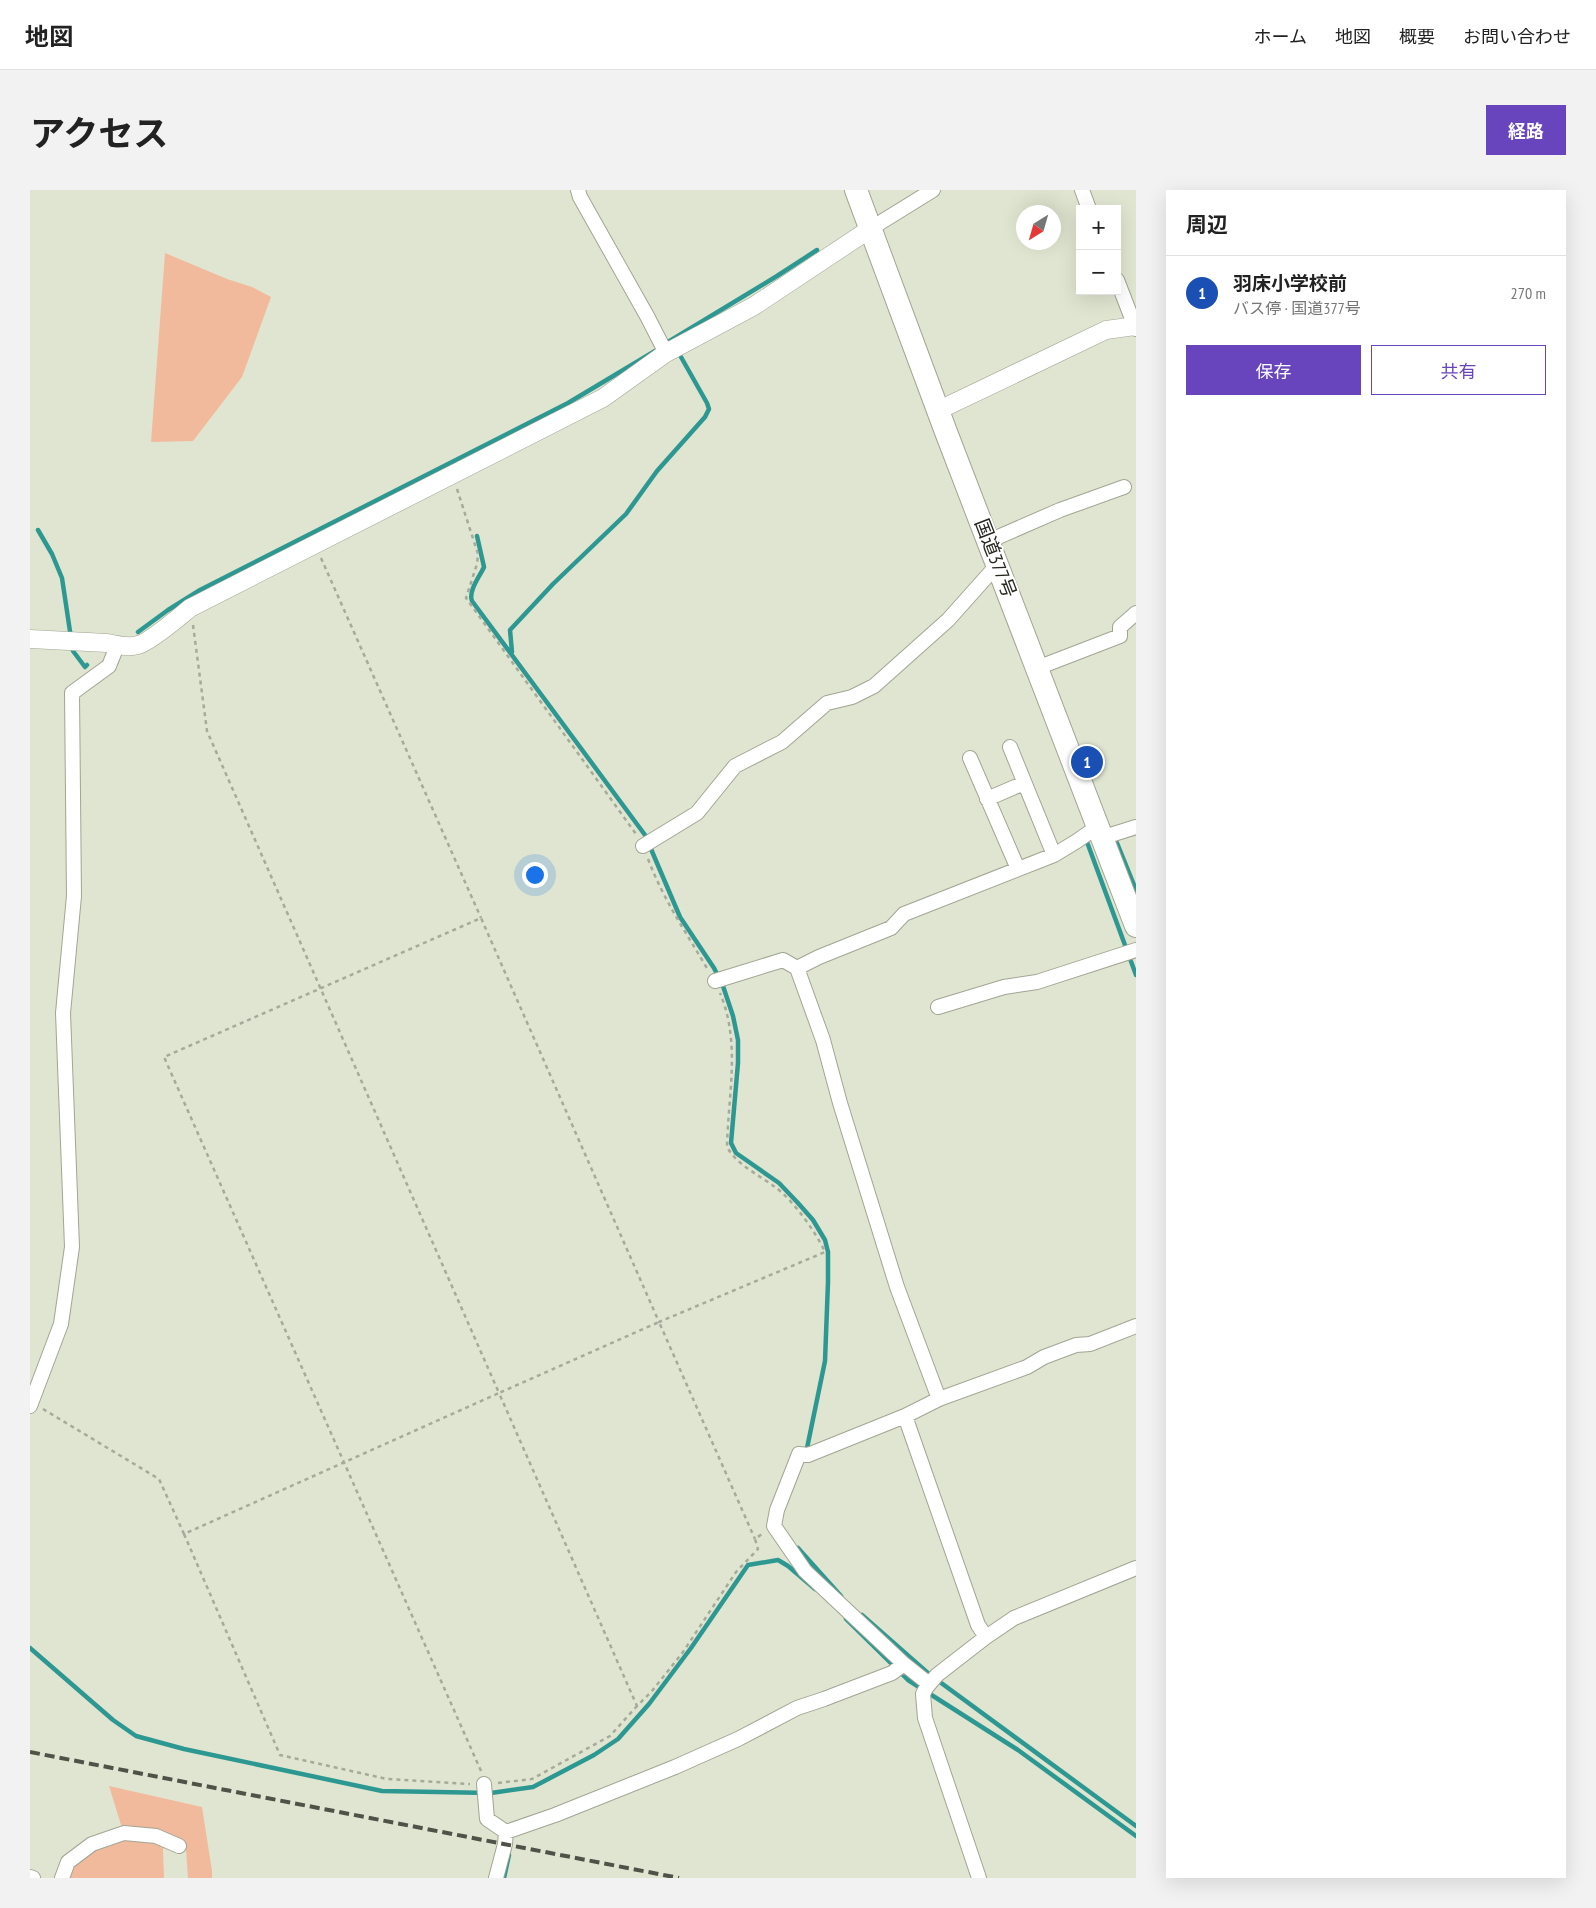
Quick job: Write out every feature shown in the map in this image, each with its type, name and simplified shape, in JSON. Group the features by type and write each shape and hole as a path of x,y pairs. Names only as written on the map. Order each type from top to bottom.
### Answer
{"highway":[{"name":"国道377号","path":"856,190 1136,926"}],"street":[{"path":"578,190 580,197 663,348"},
{"path":"30,639 138,645 158,633 190,608 604,398 663,348 754,306 870,229 933,190"},
{"path":"1082,190 1088,205"},
{"path":"939,410 1106,330 1136,327 1121,290"},
{"path":"989,541 1060,510 1124,487"},
{"path":"647,844 697,813 735,766 782,742 828,703 852,697 874,686 948,620 998,564"},
{"path":"1037,668 1120,636 1120,627 1136,613"},
{"path":"31,1404 61,1324 72,1247 63,1013 74,896 72,693 109,666 112,644"},
{"path":"1010,747 1054,855"},
{"path":"970,758 1018,869"},
{"path":"987,799 1024,783"},
{"path":"797,968 819,957 891,928 904,914 1054,855 1099,832 1136,827"},
{"path":"938,1007 989,991 1038,982 1131,952"},
{"path":"718,980 783,960 797,968 823,1040 840,1103 897,1287 938,1399"},
{"path":"929,1684 898,1668 805,1571 774,1526 777,1510 799,1454 805,1455 905,1416 938,1399 1027,1367 1044,1357 1076,1345 1090,1344 1136,1326"},
{"path":"905,1416 978,1625 986,1637"},
{"path":"979,1878 925,1718 929,1684 986,1637 1014,1618 1136,1568"},
{"path":"506,1832 555,1815 675,1767 756,1731 797,1708 824,1699 898,1668"},
{"path":"484,1791 487,1819 506,1832"},
{"path":"496,1878 506,1844 506,1832"},
{"path":"62,1878 68,1862 92,1844 124,1833 156,1836 179,1846"}],"path":[{"path":"184,1534 343,1461 659,1322 825,1252 819,1239 778,1188 732,1157 726,1147 733,1074 732,1040 718,980 672,913 658,885 647,844 466,598 477,564 478,554 452,474"},
{"path":"31,1404 159,1479 280,1755 387,1779 484,1791 532,1779 610,1736 652,1691 683,1652 736,1572 758,1549 481,918 314,544"},
{"path":"190,608 207,731 637,1706"},
{"path":"481,918 164,1057 482,1775 484,1791"},
{"path":"755,1539 774,1526"}],"shaded area":[{"path":"165,253 227,279 252,287 271,297 242,377 193,441 151,442"},
{"path":"109,1786 202,1807 212,1878 188,1878 186,1850 174,1838 163,1849 164,1878 68,1878 73,1863 103,1845 125,1838"}],"waterway":[{"path":"663,345 817,250"},
{"path":"138,632 200,590 568,403 655,351"},
{"path":"512,652 510,630 553,584 626,514 657,471 705,417 709,409 707,403 681,357"},
{"path":"38,530 52,554 62,578 71,638"},
{"path":"477,536 484,567 473,588 472,601 645,835 680,917 714,968 723,986 733,1016 738,1040 738,1063 731,1143 736,1153 779,1183 813,1220 825,1240 828,1252 825,1361 806,1453"},
{"path":"72,645 73,651 85,667 87,665"},
{"path":"1087,842 1136,975"},
{"path":"1117,843 1136,890"},
{"path":"798,1548 841,1596"},
{"path":"30,1648 113,1720 136,1736 184,1749 382,1791 491,1793 533,1787 594,1755 618,1739 649,1704 691,1648 748,1565 778,1560 815,1589"},
{"path":"862,1615 929,1674 1136,1826"},
{"path":"846,1619 908,1680 1018,1750 1136,1836"},
{"path":"504,1878 509,1855"}],"railway":[{"path":"30,1752 679,1878"}],"place":[{"name":"羽床小学校前","path":"1087,762"}]}
